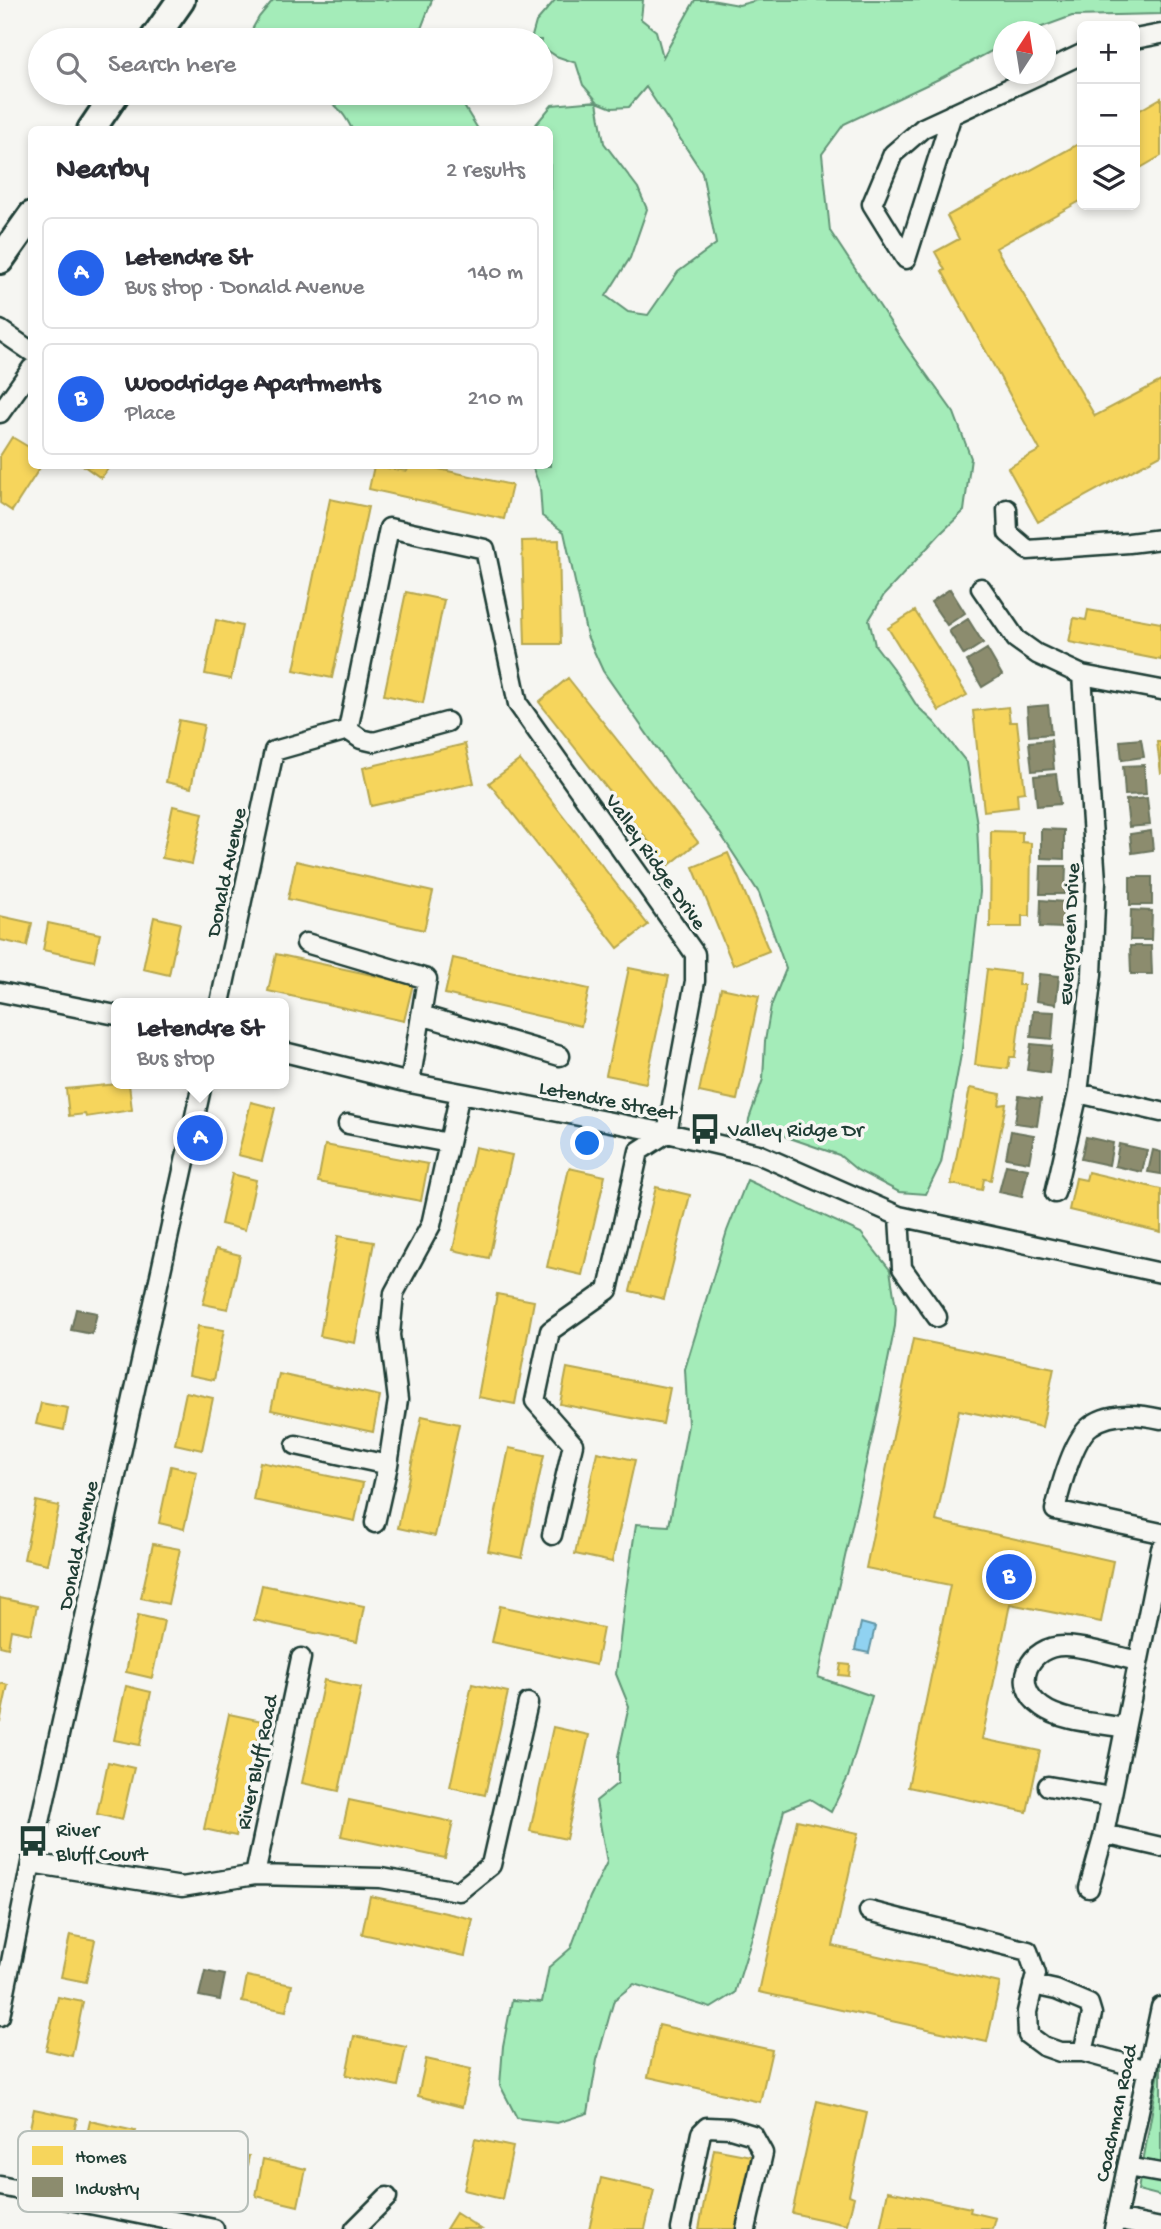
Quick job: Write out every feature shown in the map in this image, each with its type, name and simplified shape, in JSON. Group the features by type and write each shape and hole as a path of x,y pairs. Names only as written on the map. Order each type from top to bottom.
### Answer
{"highway":[{"path":"161,28 181,0"},
{"path":"94,126 108,105"},
{"path":"0,260 28,221"}],"street":[{"path":"1140,37 1161,34"},
{"path":"1056,66 1077,56"},
{"path":"952,114 906,260 872,204 893,154 923,128 952,114 1018,84"},
{"path":"0,330 28,349"},
{"path":"0,413 28,374"},
{"path":"1007,509 1008,533 1028,550 1161,539"},
{"name":"Valley Ridge Drive","path":"348,730 389,528 485,549 518,704 695,954 695,981 667,1133"},
{"path":"981,588 1016,639 1037,654 1082,675 1161,690"},
{"name":"Evergreen Drive","path":"1055,1193 1077,1093 1092,974 1096,881 1082,675"},
{"path":"348,730 361,739 374,742 447,722"},
{"name":"Donald Avenue","path":"221,998 274,751 348,730"},
{"path":"306,943 427,979 410,1083"},
{"path":"0,992 111,1014"},
{"path":"421,1015 560,1056"},
{"name":"Letendre Street","path":"289,1053 410,1083 667,1133 758,1154 899,1216 1161,1273"},
{"name":"Donald Avenue","path":"0,2016 31,1863 201,1089"},
{"path":"375,1523 388,1465 398,1400 390,1335 394,1293 431,1224 460,1093"},
{"path":"1077,1093 1161,1112"},
{"path":"348,1124 449,1143"},
{"path":"552,1535 573,1444 535,1401 550,1331 608,1290 639,1151 667,1133"},
{"path":"899,1216 902,1268 937,1317"},
{"path":"1161,1419 1139,1414 1110,1417 1090,1425 1075,1450 1061,1483 1055,1510 1161,1533"},
{"path":"296,1445 388,1465"},
{"path":"1089,1888 1104,1834 1161,1549"},
{"path":"1125,1728 1057,1715 1040,1706 1027,1689 1025,1672 1031,1661 1047,1648 1066,1645 1138,1661"},
{"name":"River Bluff Road","path":"255,1875 300,1658"},
{"path":"31,1863 182,1887 255,1875 381,1878 459,1891 491,1865 528,1703"},
{"path":"1048,1786 1111,1797"},
{"path":"1104,1834 1161,1847"},
{"path":"869,1911 1028,1951 1036,1974 1027,2012 1028,2035 1043,2046 1059,2052 1083,2052 1148,2070"},
{"path":"1033,1985 1056,1990 1089,2004 1092,2014 1083,2052"},
{"name":"Coachman Road","path":"1115,2224 1148,2070 1158,2038 1161,2007"},
{"path":"681,2229 701,2133 707,2127 730,2128 753,2134 763,2153 746,2229"},
{"path":"1127,2167 1161,2173"},
{"path":"0,2186 18,2190"},
{"path":"355,2229 387,2197"},
{"path":"129,2212 214,2229"},
{"path":"1115,2224 1161,2228"}],"green space":[{"path":"273,0 432,0 421,28 253,28"},
{"path":"555,0 643,0 641,19 656,31 663,57 695,0 739,5 758,0 1161,0 1161,14 1072,16 1056,22 993,21 993,50 844,124 822,154 830,231 954,413 971,458 964,511 884,595 869,620 875,645 917,706 935,723 967,763 977,824 980,892 962,1049 941,1163 926,1194 899,1192 857,1170 839,1155 781,1135 748,1128 763,1079 765,1041 771,1006 786,969 759,893 720,833 681,783 603,671 587,636 564,532 542,516 540,487 533,469 553,469 553,126 534,126 552,105 597,101 583,85 576,63 553,54 553,28 534,28 536,22","holes":["646,87 702,172 716,244 678,272 648,315 628,312 606,296 630,258 647,209 638,188 604,143 597,102 612,108 629,107"]},
{"path":"463,105 476,126 350,126 336,106"},
{"path":"747,1180 861,1233 890,1270 896,1308 895,1326 818,1677 872,1696 848,1777 831,1812 810,1799 784,1810 753,1934 735,1993 711,2008 634,1984 614,2000 597,2060 588,2113 557,2123 517,2118 500,2085 503,2046 512,2000 542,2002 549,1967 571,1948 590,1897 607,1862 596,1801 618,1783 618,1756 629,1706 616,1674 636,1524 669,1526 688,1425 685,1369 727,1231"},
{"path":"1161,2061 1161,2196 1138,2190"}],"water":[{"path":"861,1623 875,1627 869,1653 855,1650"}],"building: Homes":[{"path":"1161,98 1161,156 1140,168 1140,147 1140,110"},
{"path":"1077,145 1077,203 996,248 1095,416 1161,381 1161,455 1038,522 1008,468 1040,450 942,271 945,270 935,252 959,239 947,216"},
{"path":"12,437 28,447 28,469 39,469 12,511 0,503 0,456"},
{"path":"88,469 108,469 101,478"},
{"path":"373,469 439,469 512,485 504,519 369,489"},
{"path":"330,499 368,507 332,678 294,670"},
{"path":"559,540 561,644 525,644 522,541"},
{"path":"406,592 444,600 423,703 384,695"},
{"path":"1088,610 1161,623 1161,660 1069,642 1074,618 1086,620"},
{"path":"915,611 967,695 939,711 888,628"},
{"path":"216,620 242,626 231,679 205,674"},
{"path":"568,678 698,842 668,866 539,702"},
{"path":"1008,707 1010,722 1017,722 1025,792 1017,793 1018,807 984,811 973,711"},
{"path":"179,720 204,725 191,788 166,782"},
{"path":"1157,742 1161,742 1161,774"},
{"path":"465,744 474,783 371,806 363,768"},
{"path":"520,760 648,925 618,948 489,783"},
{"path":"173,806 203,813 192,864 162,858"},
{"path":"991,831 1022,832 1022,842 1031,843 1030,916 1022,916 1022,927 990,927"},
{"path":"728,853 769,951 733,965 693,867"},
{"path":"296,861 433,892 424,930 288,899"},
{"path":"0,916 32,923 27,946 0,940"},
{"path":"154,917 180,923 169,975 143,969"},
{"path":"48,923 100,934 94,961 43,950"},
{"path":"276,954 413,984 404,1021 268,991"},
{"path":"453,958 589,989 581,1026 445,994"},
{"path":"629,968 669,976 646,1083 606,1075"},
{"path":"987,969 1019,973 1018,985 1024,985 1015,1057 1010,1057 1008,1069 975,1065"},
{"path":"721,988 759,996 737,1100 699,1092"},
{"path":"111,1085 111,1089 130,1089 132,1110 86,1117 85,1114 69,1116 66,1089"},
{"path":"970,1088 1001,1094 999,1105 1006,1104 991,1180 984,1179 982,1190 951,1184"},
{"path":"251,1102 275,1108 262,1161 238,1155"},
{"path":"325,1145 428,1164 421,1201 318,1182"},
{"path":"475,1147 512,1155 489,1258 453,1250"},
{"path":"569,1168 605,1176 582,1275 547,1267"},
{"path":"1088,1172 1161,1189 1161,1232 1069,1210 1076,1178 1086,1180"},
{"path":"232,1174 256,1180 245,1230 221,1224"},
{"path":"656,1187 690,1195 664,1299 630,1291"},
{"path":"338,1236 374,1242 355,1343 320,1336"},
{"path":"216,1249 240,1255 228,1309 203,1304"},
{"path":"497,1294 534,1301 515,1404 478,1397"},
{"path":"198,1326 224,1330 214,1380 189,1375"},
{"path":"913,1339 1054,1368 1042,1427 959,1410 936,1521 1113,1561 1101,1622 1010,1604 982,1739 1040,1751 1027,1812 908,1787 950,1585 866,1568"},
{"path":"567,1368 670,1388 663,1424 560,1404"},
{"path":"279,1374 380,1396 373,1432 271,1410"},
{"path":"186,1392 213,1398 202,1450 175,1444"},
{"path":"41,1403 68,1408 64,1430 36,1424"},
{"path":"422,1416 459,1424 435,1536 398,1528"},
{"path":"509,1448 544,1455 522,1558 488,1551"},
{"path":"597,1452 635,1460 612,1562 575,1554"},
{"path":"260,1462 363,1483 355,1521 253,1500"},
{"path":"171,1466 197,1472 184,1529 159,1523"},
{"path":"36,1501 59,1506 47,1564 24,1559"},
{"path":"153,1544 180,1549 168,1604 141,1598"},
{"path":"262,1585 364,1606 357,1642 254,1620"},
{"path":"0,1598 37,1606 31,1634 11,1630 8,1648 0,1646"},
{"path":"500,1606 603,1628 596,1665 492,1642"},
{"path":"138,1615 164,1621 152,1678 126,1672"},
{"path":"841,1664 850,1665 849,1676 839,1675"},
{"path":"324,1680 361,1688 339,1791 302,1783"},
{"path":"0,1683 8,1685 0,1722"},
{"path":"472,1684 508,1692 485,1795 450,1787"},
{"path":"126,1686 151,1692 140,1745 114,1740"},
{"path":"229,1714 262,1721 236,1836 204,1829"},
{"path":"553,1727 589,1735 566,1839 530,1831"},
{"path":"108,1762 134,1768 122,1820 97,1814"},
{"path":"349,1800 453,1822 445,1858 341,1836"},
{"path":"797,1820 858,1833 833,1946 1000,1983 987,2042 759,1992"},
{"path":"370,1896 473,1919 465,1956 362,1934"},
{"path":"70,1935 95,1940 86,1982 61,1977"},
{"path":"247,1976 292,1985 286,2011 242,2002"},
{"path":"58,1997 83,2002 72,2056 46,2050"},
{"path":"659,2025 772,2050 760,2102 648,2077"},
{"path":"354,2036 406,2047 398,2086 346,2075"},
{"path":"426,2059 471,2069 462,2107 418,2096"},
{"path":"817,2101 867,2113 849,2195 854,2197 847,2225 792,2213"},
{"path":"34,2109 77,2118 74,2131 29,2131"},
{"path":"90,2121 135,2131 88,2131"},
{"path":"475,2139 513,2147 502,2199 464,2190"},
{"path":"714,2149 751,2156 737,2229 699,2229"},
{"path":"263,2159 306,2169 298,2206 256,2196"},
{"path":"601,2178 654,2190 645,2229 589,2229"},
{"path":"888,2191 971,2208 970,2212 996,2218 993,2229 880,2229"},
{"path":"456,2213 481,2229 446,2229"}],"building: Industry":[{"path":"950,589 965,613 947,625 931,602"},
{"path":"968,619 983,643 964,655 949,631"},
{"path":"987,649 1002,675 982,687 967,661"},
{"path":"1048,705 1051,734 1029,736 1027,707"},
{"path":"1141,739 1144,757 1122,760 1120,741"},
{"path":"1051,740 1054,769 1032,771 1029,742"},
{"path":"1144,765 1146,794 1125,795 1123,766"},
{"path":"1056,774 1060,804 1037,806 1034,776"},
{"path":"1147,798 1150,825 1129,827 1126,800"},
{"path":"1041,829 1064,830 1064,859 1041,858"},
{"path":"1151,831 1153,850 1132,853 1130,834"},
{"path":"1041,866 1066,866 1065,894 1040,894"},
{"path":"1130,877 1152,877 1152,905 1130,905"},
{"path":"1041,900 1064,902 1062,928 1040,927"},
{"path":"1131,910 1152,911 1151,940 1130,940"},
{"path":"1130,946 1151,946 1152,974 1131,974"},
{"path":"1039,974 1059,976 1056,1004 1036,1001"},
{"path":"1033,1011 1054,1012 1052,1039 1031,1037"},
{"path":"1031,1044 1052,1046 1049,1073 1027,1070"},
{"path":"1019,1096 1041,1099 1037,1126 1015,1123"},
{"path":"1011,1131 1034,1135 1029,1162 1006,1158"},
{"path":"1086,1137 1113,1143 1109,1165 1081,1159"},
{"path":"1119,1144 1147,1150 1142,1172 1115,1166"},
{"path":"1153,1150 1161,1152 1161,1174 1148,1172"},
{"path":"1006,1165 1028,1169 1022,1197 999,1192"},
{"path":"76,1309 97,1313 92,1334 71,1330"},
{"path":"205,1971 225,1975 220,2000 199,1996"}],"place":[{"name":"Valley Ridge Dr","path":"705,1129"},
{"name":"Letendre St","path":"200,1138"},
{"name":"Woodridge Apartments","path":"1009,1577"},
{"name":"River Bluff Court","path":"33,1841"}]}
